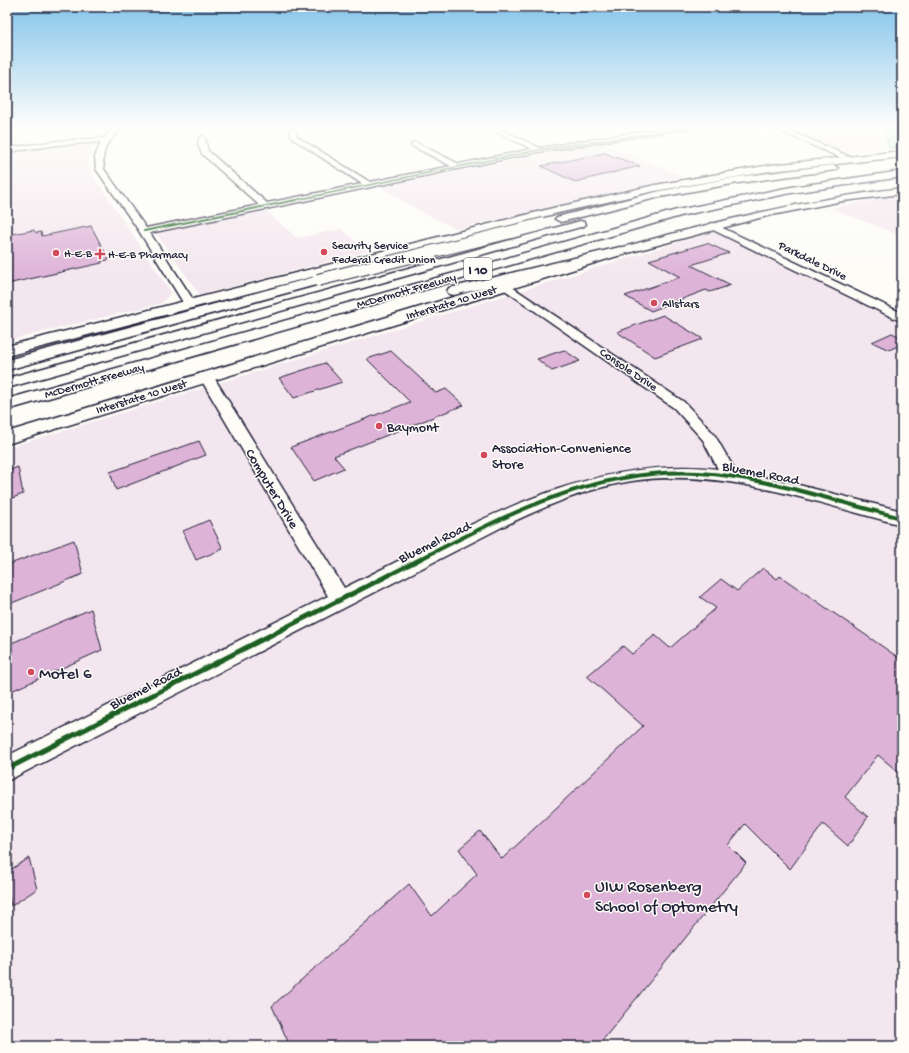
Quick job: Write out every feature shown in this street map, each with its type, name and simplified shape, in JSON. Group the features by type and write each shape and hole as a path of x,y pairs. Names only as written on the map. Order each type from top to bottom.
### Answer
{"main road":[{"path":"7,351 504,224 670,184 707,177"},
{"path":"670,184 713,177"},
{"path":"7,365 318,280 660,194 762,177"},
{"name":"McDermott Freeway","path":"7,383 514,242 674,200 752,185 804,177"},
{"name":"McDermott Freeway","path":"7,405 681,212 754,195 873,177"},
{"path":"843,198 902,187"},
{"name":"Interstate 10 West","path":"7,438 206,376 620,251 766,213 843,198 902,191"},
{"path":"52,370 226,313 355,276 504,224"},
{"path":"60,390 265,344 449,293 620,251"}],"street":[{"path":"106,177 144,231 190,304"},
{"path":"233,177 265,206"},
{"path":"357,177 369,185"},
{"path":"144,231 408,177"},
{"name":"Parkdale Drive","path":"712,226 902,318"},
{"name":"Console Drive","path":"506,286 679,405 701,426 714,443 729,476"},
{"name":"Computer Drive","path":"206,376 340,599"},
{"name":"Bluemel Road","path":"7,769 340,599 521,511 581,487 619,478 666,472 729,476 780,485 902,518"}],"shaded area":[{"path":"7,177 94,177 171,292 162,303 7,341"},
{"path":"430,177 678,177 457,229 418,210 380,187"},
{"path":"902,195 902,236 830,208"},
{"path":"265,210 297,238 341,229 368,251 200,295 156,233"},
{"path":"729,229 902,311 902,1046 7,1046 7,448 706,234"}],"building":[{"path":"565,177 595,177 575,182"},
{"name":"H-E-B","path":"91,226 109,260 101,261 102,263 7,284 7,235 34,230 36,233 41,232 42,236"},
{"path":"707,243 729,253 691,265 731,285 710,292 706,290 651,311 625,296 680,277 649,260"},
{"path":"663,315 703,339 655,357 617,332"},
{"path":"892,333 902,338 902,344 889,350 872,342"},
{"path":"564,350 580,361 552,371 537,359"},
{"name":"Baymont","path":"391,351 436,393 446,389 464,405 334,456 344,468 314,481 291,447 410,402 367,359"},
{"path":"325,363 342,382 294,398 279,378"},
{"path":"199,441 206,455 116,490 110,472"},
{"path":"18,467 23,494 7,500 7,471"},
{"path":"209,520 223,549 196,560 183,531"},
{"path":"74,540 83,574 7,605 7,565"},
{"path":"763,568 777,579 780,576 902,660 902,775 878,755 845,797 868,817 848,846 823,824 790,869 745,824 728,845 746,863 598,1046 290,1046 272,1006 409,884 432,916 477,874 459,849 480,831 502,859 643,726 587,676 623,646 632,654 655,635 670,648 716,608 700,597 721,579 737,591"},
{"name":"Motel 6","path":"91,609 102,650 7,693 7,645"},
{"path":"29,858 37,889 11,906 7,887 7,872"}],"cycle path":[{"path":"144,231 407,177"},
{"path":"7,769 495,522 528,507 597,483 632,475 669,472 729,476 787,488 902,518"}],"place":[{"name":"Security Service Federal Credit Union","path":"324,252"},
{"name":"H-E-B","path":"56,253"},
{"name":"H-E-B Pharmacy","path":"100,254"},
{"name":"Allstars","path":"654,303"},
{"name":"Baymont","path":"379,426"},
{"name":"Association-Convenience Store","path":"484,455"},
{"name":"Motel 6","path":"31,672"},
{"name":"UIW Rosenberg School of Optometry","path":"587,895"}]}
